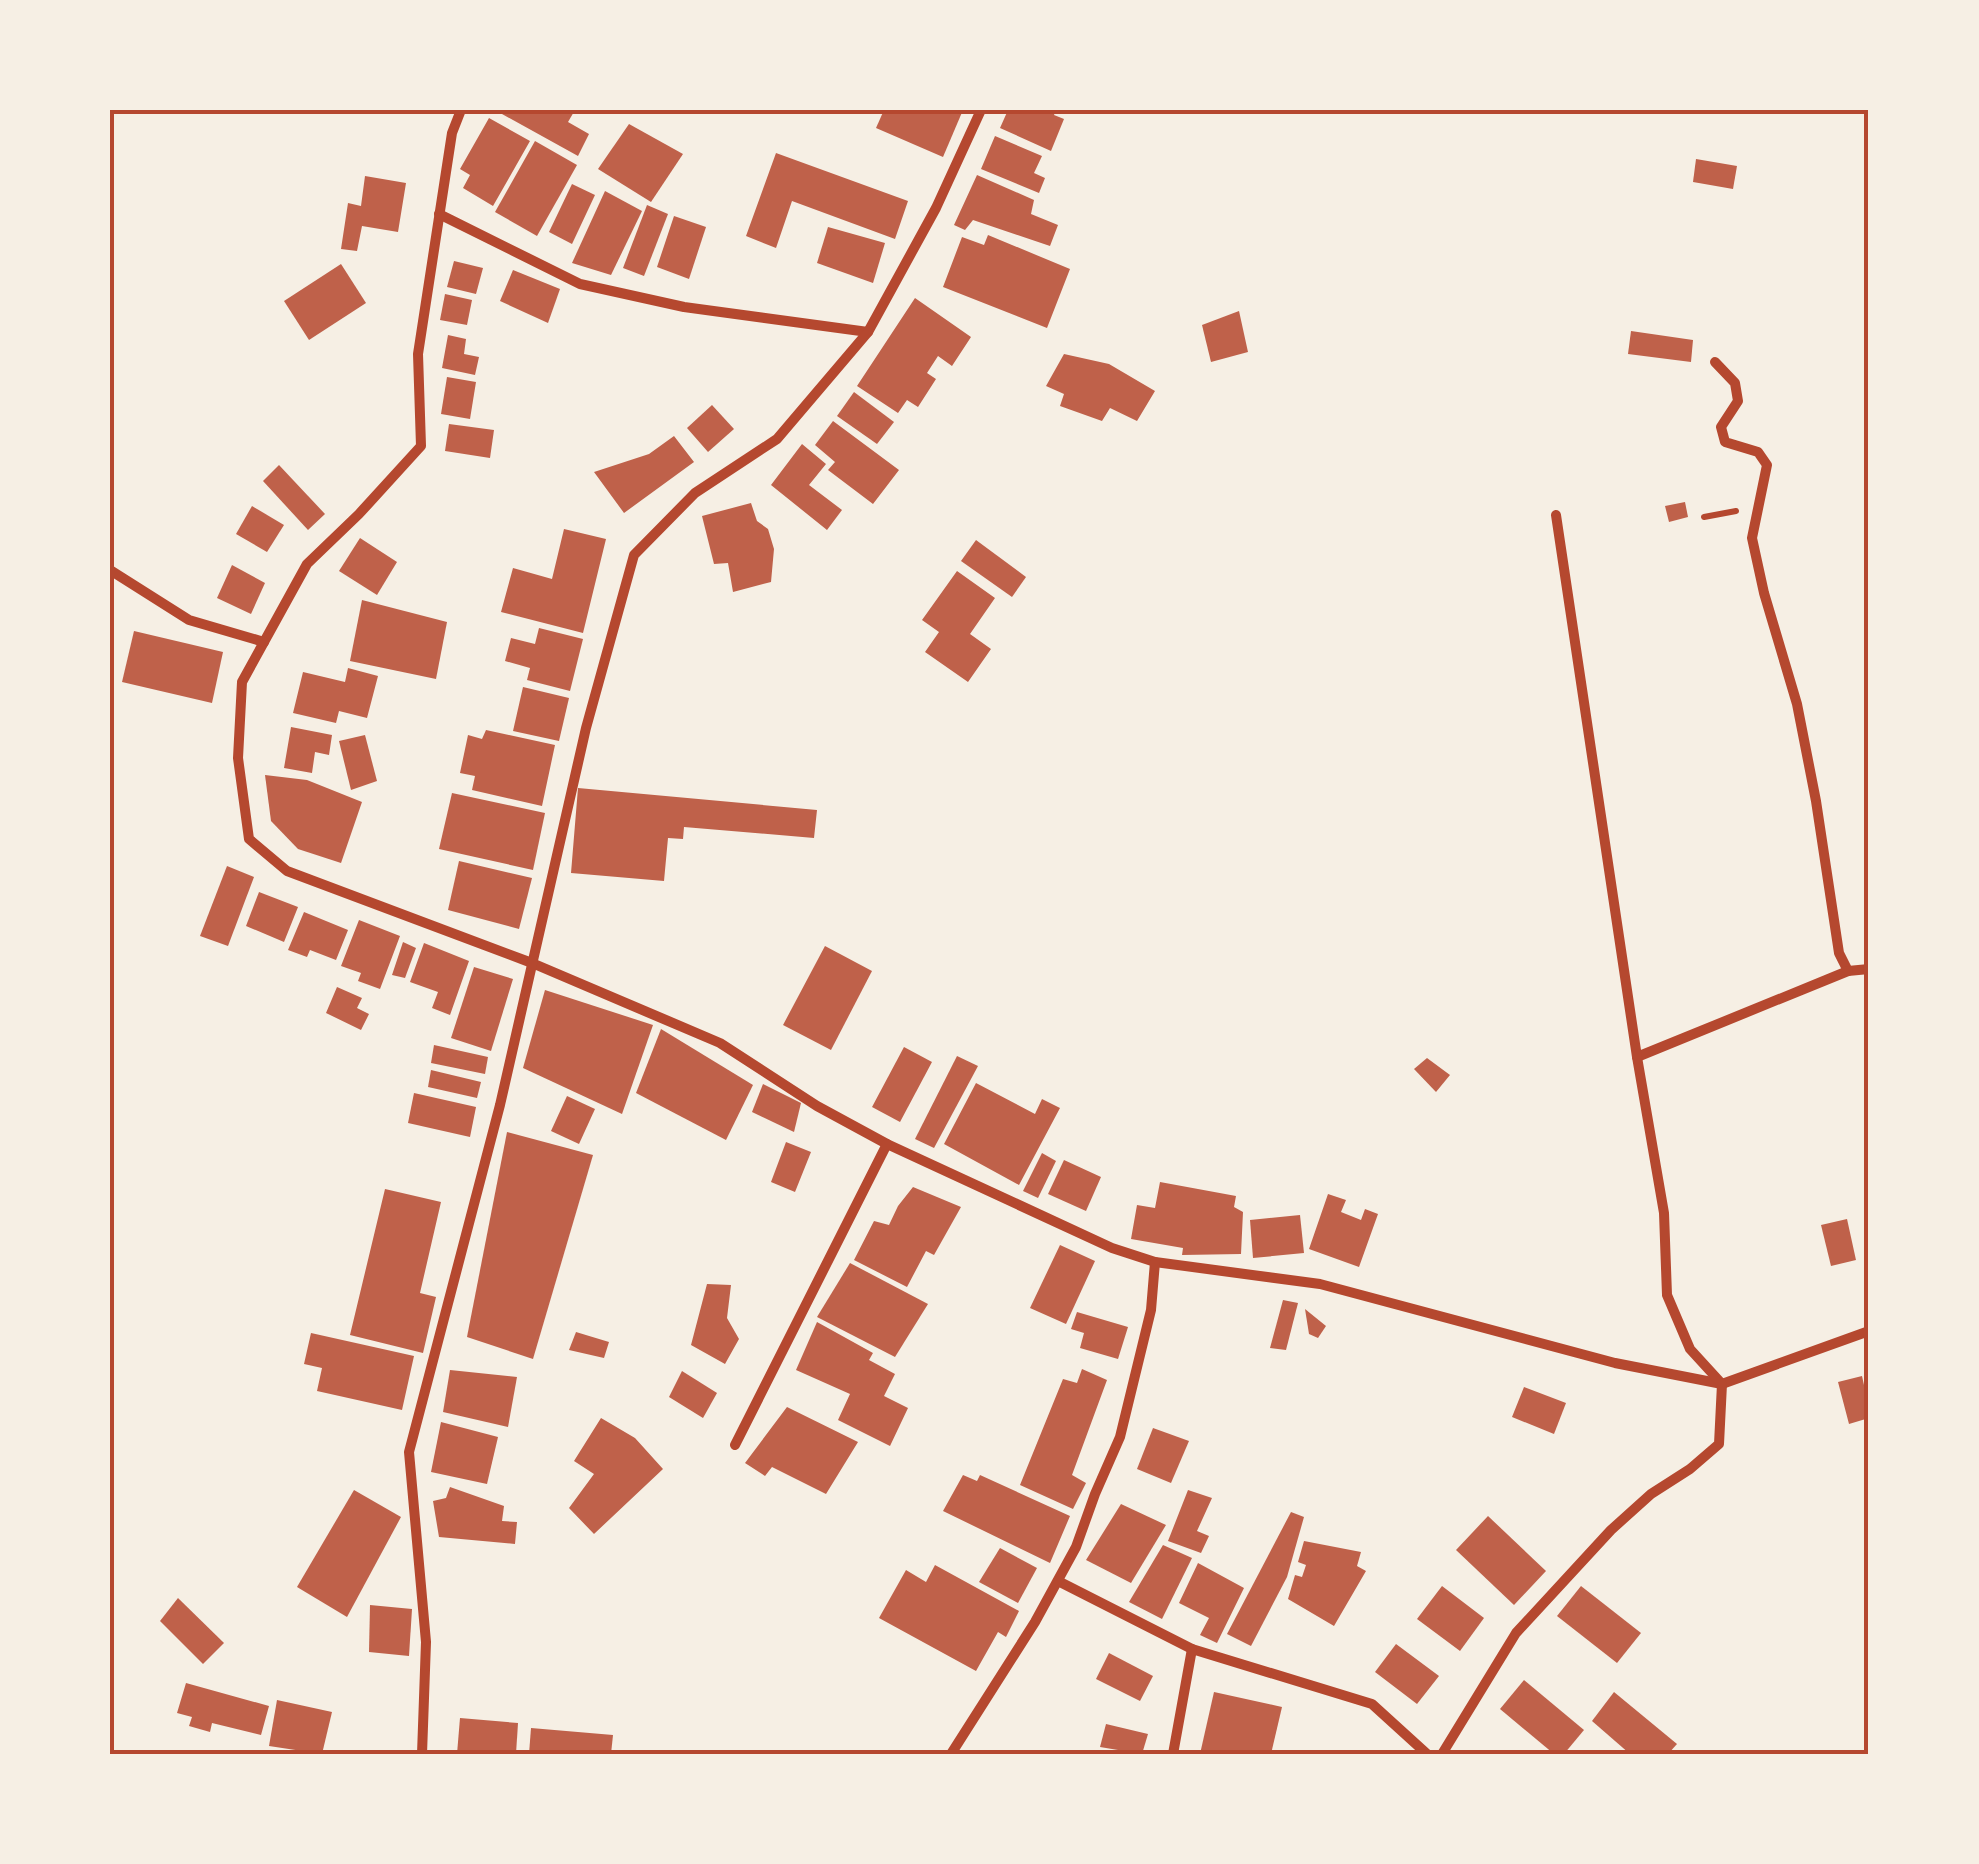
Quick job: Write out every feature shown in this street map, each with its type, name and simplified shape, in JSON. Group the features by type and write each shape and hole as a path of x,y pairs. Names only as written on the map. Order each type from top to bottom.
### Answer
{"street":[{"path":"461,110 452,133 418,354 421,446 308,564 242,682 238,758 249,840 287,871 532,963 720,1043 817,1106 887,1144 1096,1241 1155,1262 1320,1284 1615,1362 1722,1384 1869,1331"},
{"path":"422,1754 426,1642 408,1452 500,1105 586,728 634,555 695,493 777,439 868,332 936,208 981,110"},
{"path":"439,214 580,284 684,307 868,332"},
{"path":"1716,362 1735,384 1738,401 1720,427 1725,442 1758,452 1767,465 1752,538 1797,704 1838,953 1848,971"},
{"path":"1442,1754 1516,1634 1611,1530 1651,1494 1719,1444 1722,1384 1690,1349 1667,1295 1664,1212 1556,515"},
{"path":"110,570 189,620 264,642"},
{"path":"1637,1056 1848,971 1869,970"},
{"path":"736,1446 887,1144"},
{"path":"950,1754 1076,1547 1120,1437 1151,1310 1155,1262"},
{"path":"1058,1581 1192,1649 1372,1704 1427,1754"},
{"path":"1173,1754 1192,1649"}],"building":[{"path":"505,110 575,110 568,122 589,134 578,156 502,114"},
{"path":"884,110 963,110 943,157 876,128"},
{"path":"1008,110 1056,110 1054,115 1064,119 1051,151 1000,128"},
{"path":"489,118 530,141 493,206 463,188 470,175 460,169"},
{"path":"629,124 683,154 651,202 598,169"},
{"path":"995,136 1042,156 1034,173 1045,178 1039,193 981,169"},
{"path":"535,141 577,165 537,236 495,212"},
{"path":"776,153 908,201 895,239 792,201 776,248 746,236"},
{"path":"1696,159 1737,166 1733,189 1693,182"},
{"path":"977,175 1034,200 1031,214 1058,225 1050,246 973,220 965,230 954,225"},
{"path":"365,176 406,183 398,232 362,226 357,251 341,249 348,203 361,206"},
{"path":"572,184 595,195 572,244 549,232"},
{"path":"605,191 642,211 611,275 572,263"},
{"path":"647,205 668,214 644,276 623,268"},
{"path":"674,216 706,227 689,279 657,267"},
{"path":"828,227 885,243 873,283 817,263"},
{"path":"988,235 1070,269 1047,328 943,287 962,237 984,245"},
{"path":"454,261 483,268 476,294 447,287"},
{"path":"341,264 366,303 309,340 284,301"},
{"path":"513,270 560,289 548,323 500,301"},
{"path":"445,294 472,300 467,325 440,320"},
{"path":"915,298 971,337 952,366 938,356 927,373 936,379 918,407 907,400 898,413 857,386"},
{"path":"1239,311 1248,352 1211,362 1202,325"},
{"path":"1631,331 1693,340 1691,362 1628,354"},
{"path":"448,335 466,339 464,354 479,357 475,375 442,368"},
{"path":"1064,354 1109,364 1155,391 1137,421 1110,408 1102,421 1060,406 1064,394 1046,386"},
{"path":"447,377 476,382 470,419 441,414"},
{"path":"854,392 894,422 877,444 837,416"},
{"path":"712,405 734,429 708,452 687,428"},
{"path":"833,421 899,470 873,504 828,470 835,462 815,445"},
{"path":"449,424 494,430 490,458 445,451"},
{"path":"674,436 694,462 624,513 594,472 649,454"},
{"path":"802,444 826,464 809,485 842,510 827,530 771,485"},
{"path":"279,465 325,514 308,530 263,481"},
{"path":"1685,502 1688,517 1669,522 1665,506"},
{"path":"751,503 757,521 768,529 774,549 771,582 733,592 728,563 714,564 702,516"},
{"path":"252,506 284,525 267,552 236,534"},
{"path":"564,529 606,539 583,633 501,612 513,568 552,579"},
{"path":"360,538 397,562 377,595 339,571"},
{"path":"976,540 1026,577 1012,597 961,561"},
{"path":"232,565 265,583 251,614 217,598"},
{"path":"957,571 995,598 970,634 991,649 968,682 925,652 939,632 922,620"},
{"path":"362,600 447,622 436,679 350,661"},
{"path":"539,628 583,639 570,691 527,680 530,668 505,661 511,638 535,644"},
{"path":"134,631 223,652 212,703 122,682"},
{"path":"348,668 378,676 367,718 339,711 336,723 293,713 303,672 345,682"},
{"path":"523,687 569,698 559,741 513,731"},
{"path":"291,727 332,735 329,755 315,752 312,773 284,768"},
{"path":"486,730 555,745 542,806 472,790 475,776 460,773 468,735 482,739"},
{"path":"365,735 377,781 351,790 339,741"},
{"path":"265,775 307,780 362,802 341,863 298,849 271,821"},
{"path":"578,788 817,810 814,838 684,827 683,839 668,838 664,881 571,873"},
{"path":"452,793 545,813 533,870 439,849"},
{"path":"459,861 532,878 519,929 448,910"},
{"path":"227,866 254,877 228,946 200,936"},
{"path":"259,892 298,907 284,942 246,926"},
{"path":"304,912 348,930 336,960 310,950 307,957 288,950"},
{"path":"359,920 400,936 380,989 358,981 361,973 341,966"},
{"path":"403,942 416,948 405,978 392,975"},
{"path":"424,943 469,961 450,1015 432,1008 438,992 410,982"},
{"path":"825,946 872,971 831,1050 783,1025"},
{"path":"474,967 513,979 491,1051 451,1038"},
{"path":"337,987 362,998 357,1008 369,1014 361,1030 326,1013"},
{"path":"545,990 653,1025 622,1114 523,1068"},
{"path":"661,1029 753,1085 726,1140 636,1093"},
{"path":"434,1045 488,1057 485,1074 431,1063"},
{"path":"904,1047 932,1062 900,1122 872,1107"},
{"path":"957,1056 978,1066 934,1148 915,1139"},
{"path":"1427,1058 1450,1075 1436,1092 1414,1069"},
{"path":"431,1070 481,1082 477,1098 428,1087"},
{"path":"976,1083 1035,1114 1042,1099 1060,1108 1019,1185 944,1144"},
{"path":"763,1084 801,1103 794,1132 752,1112"},
{"path":"414,1093 476,1107 470,1137 408,1123"},
{"path":"567,1096 595,1109 579,1144 551,1131"},
{"path":"507,1132 593,1155 533,1359 467,1337"},
{"path":"786,1142 811,1152 795,1192 771,1182"},
{"path":"1042,1153 1056,1161 1038,1198 1023,1191"},
{"path":"1064,1160 1101,1177 1086,1211 1048,1194"},
{"path":"1160,1182 1236,1196 1234,1207 1243,1212 1241,1254 1182,1255 1183,1248 1131,1239 1137,1205 1155,1208"},
{"path":"913,1187 961,1207 934,1255 926,1251 907,1287 854,1260 874,1221 889,1225"},
{"path":"385,1189 441,1202 420,1293 436,1297 423,1353 350,1335"},
{"path":"1328,1194 1346,1200 1341,1212 1361,1220 1365,1209 1378,1214 1359,1267 1309,1249"},
{"path":"1300,1215 1304,1253 1253,1258 1250,1220"},
{"path":"1847,1219 1856,1260 1831,1266 1821,1225"},
{"path":"1060,1245 1095,1261 1066,1324 1030,1308"},
{"path":"850,1263 928,1304 895,1357 817,1317"},
{"path":"707,1284 731,1285 727,1318 739,1339 725,1364 691,1345"},
{"path":"1283,1300 1298,1303 1286,1350 1270,1348"},
{"path":"1305,1309 1326,1326 1318,1338 1309,1334"},
{"path":"1077,1312 1128,1327 1118,1359 1080,1348 1084,1333 1071,1329"},
{"path":"817,1322 873,1353 869,1360 895,1374 884,1396 908,1408 890,1446 838,1420 850,1394 796,1370"},
{"path":"576,1332 609,1342 604,1358 569,1350"},
{"path":"311,1333 414,1356 402,1410 317,1391 322,1368 304,1364"},
{"path":"1082,1369 1107,1380 1072,1475 1086,1483 1073,1509 1020,1485 1063,1379 1077,1383"},
{"path":"450,1370 517,1377 508,1427 443,1412"},
{"path":"682,1371 717,1393 703,1418 669,1397"},
{"path":"1862,1376 1864,1385 1869,1384 1869,1418 1849,1424 1838,1382"},
{"path":"1524,1387 1566,1403 1554,1434 1512,1417"},
{"path":"787,1407 858,1442 826,1494 772,1467 765,1476 745,1463"},
{"path":"601,1418 635,1438 663,1469 594,1534 569,1508 594,1474 574,1461"},
{"path":"441,1422 498,1437 487,1484 431,1472"},
{"path":"1153,1428 1189,1441 1171,1483 1137,1469"},
{"path":"963,1475 977,1481 980,1475 1070,1516 1050,1563 943,1511"},
{"path":"450,1487 504,1506 502,1521 517,1522 515,1544 439,1537 433,1501 446,1498"},
{"path":"354,1490 401,1517 347,1617 297,1587"},
{"path":"1188,1490 1212,1498 1197,1531 1209,1536 1201,1553 1168,1541"},
{"path":"1121,1504 1166,1525 1131,1583 1086,1560"},
{"path":"1291,1512 1304,1517 1287,1577 1251,1646 1227,1634"},
{"path":"1488,1516 1546,1571 1514,1605 1456,1550"},
{"path":"1304,1541 1361,1552 1357,1566 1366,1571 1334,1626 1288,1599 1295,1575 1302,1577 1306,1565 1298,1562"},
{"path":"1163,1545 1192,1558 1162,1619 1129,1602"},
{"path":"1000,1548 1037,1568 1018,1603 979,1582"},
{"path":"1198,1563 1244,1588 1217,1643 1200,1635 1209,1618 1179,1603"},
{"path":"935,1565 1019,1611 1006,1637 998,1632 976,1671 879,1618 906,1570 926,1582"},
{"path":"1442,1586 1484,1618 1460,1651 1417,1619"},
{"path":"1581,1586 1641,1633 1617,1663 1557,1616"},
{"path":"178,1598 224,1643 203,1664 160,1621"},
{"path":"370,1605 412,1609 409,1656 369,1652"},
{"path":"1396,1644 1439,1676 1417,1704 1375,1672"},
{"path":"1109,1653 1153,1676 1140,1701 1096,1679"},
{"path":"1524,1680 1584,1730 1564,1754 1554,1754 1500,1709"},
{"path":"186,1683 269,1706 261,1735 212,1723 210,1732 189,1726 192,1717 177,1713"},
{"path":"1214,1692 1282,1707 1271,1754 1200,1754"},
{"path":"1614,1692 1677,1744 1668,1754 1630,1754 1592,1721"},
{"path":"277,1700 332,1712 322,1754 269,1746"},
{"path":"460,1718 518,1723 516,1754 457,1754"},
{"path":"1106,1724 1148,1734 1142,1754 1100,1747"},
{"path":"531,1728 613,1735 611,1754 529,1754"}]}
